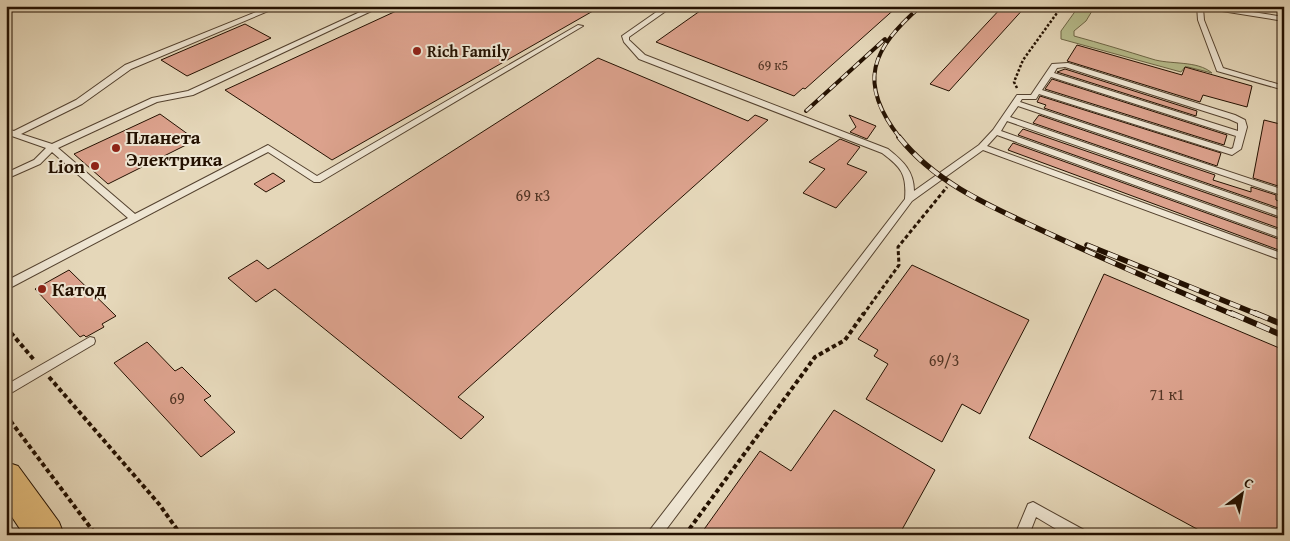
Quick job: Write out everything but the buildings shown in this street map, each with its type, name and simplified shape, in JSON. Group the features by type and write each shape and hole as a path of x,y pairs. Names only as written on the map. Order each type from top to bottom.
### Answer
{"highway":[{"path":"6,478 46,535"}],"lane":[{"path":"10,132 79,102 128,67 277,6"},
{"path":"6,176 37,162 52,147 155,100 190,93 380,6"},
{"path":"670,6 625,36 626,41 642,57 885,151 905,166 911,187 910,199"},
{"path":"1284,19 1200,6 1200,20 1220,69 1284,88"},
{"path":"6,286 268,148 317,180 580,26"},
{"path":"652,535 910,199 982,147 996,132 1018,100 1033,97 1037,91 1049,74 1055,66 1065,65 1232,117 1242,122 1241,135 1237,149 1232,152 1222,150 1037,91"},
{"path":"1049,74 1241,135"},
{"path":"1018,100 1284,193"},
{"path":"1005,118 1284,215"},
{"path":"10,132 52,147 134,218"},
{"path":"996,132 1284,236"},
{"path":"982,147 1284,258"},
{"path":"6,391 90,341"},
{"path":"1022,535 1033,508 1079,535"}],"path":[{"path":"1018,100 1014,82 1023,60 1062,6"},
{"path":"685,535 815,357 845,340 900,265 898,247 954,178 953,168"},
{"path":"6,327 159,504 181,535"},
{"path":"6,415 96,535"}],"green space":[{"path":"1079,6 1095,6 1086,21 1074,31 1074,36 1159,61 1199,66 1212,73 1188,67 1185,67 1181,72 1061,39 1061,31"}],"railway":[{"path":"900,138 886,118 878,100 874,83 876,67 881,52 891,37 921,6"},
{"path":"806,111 885,39"},
{"path":"899,137 932,169 970,195 1010,216 1097,256 1234,315"},
{"path":"1087,245 1259,315"},
{"path":"1231,313 1284,336"},
{"path":"1255,313 1284,325"}],"place":[{"name":"Rich Family","path":"417,51"},
{"name":"Планета Электрика","path":"116,148"},
{"name":"Lion","path":"95,166"},
{"name":"Катод","path":"42,289"}]}
